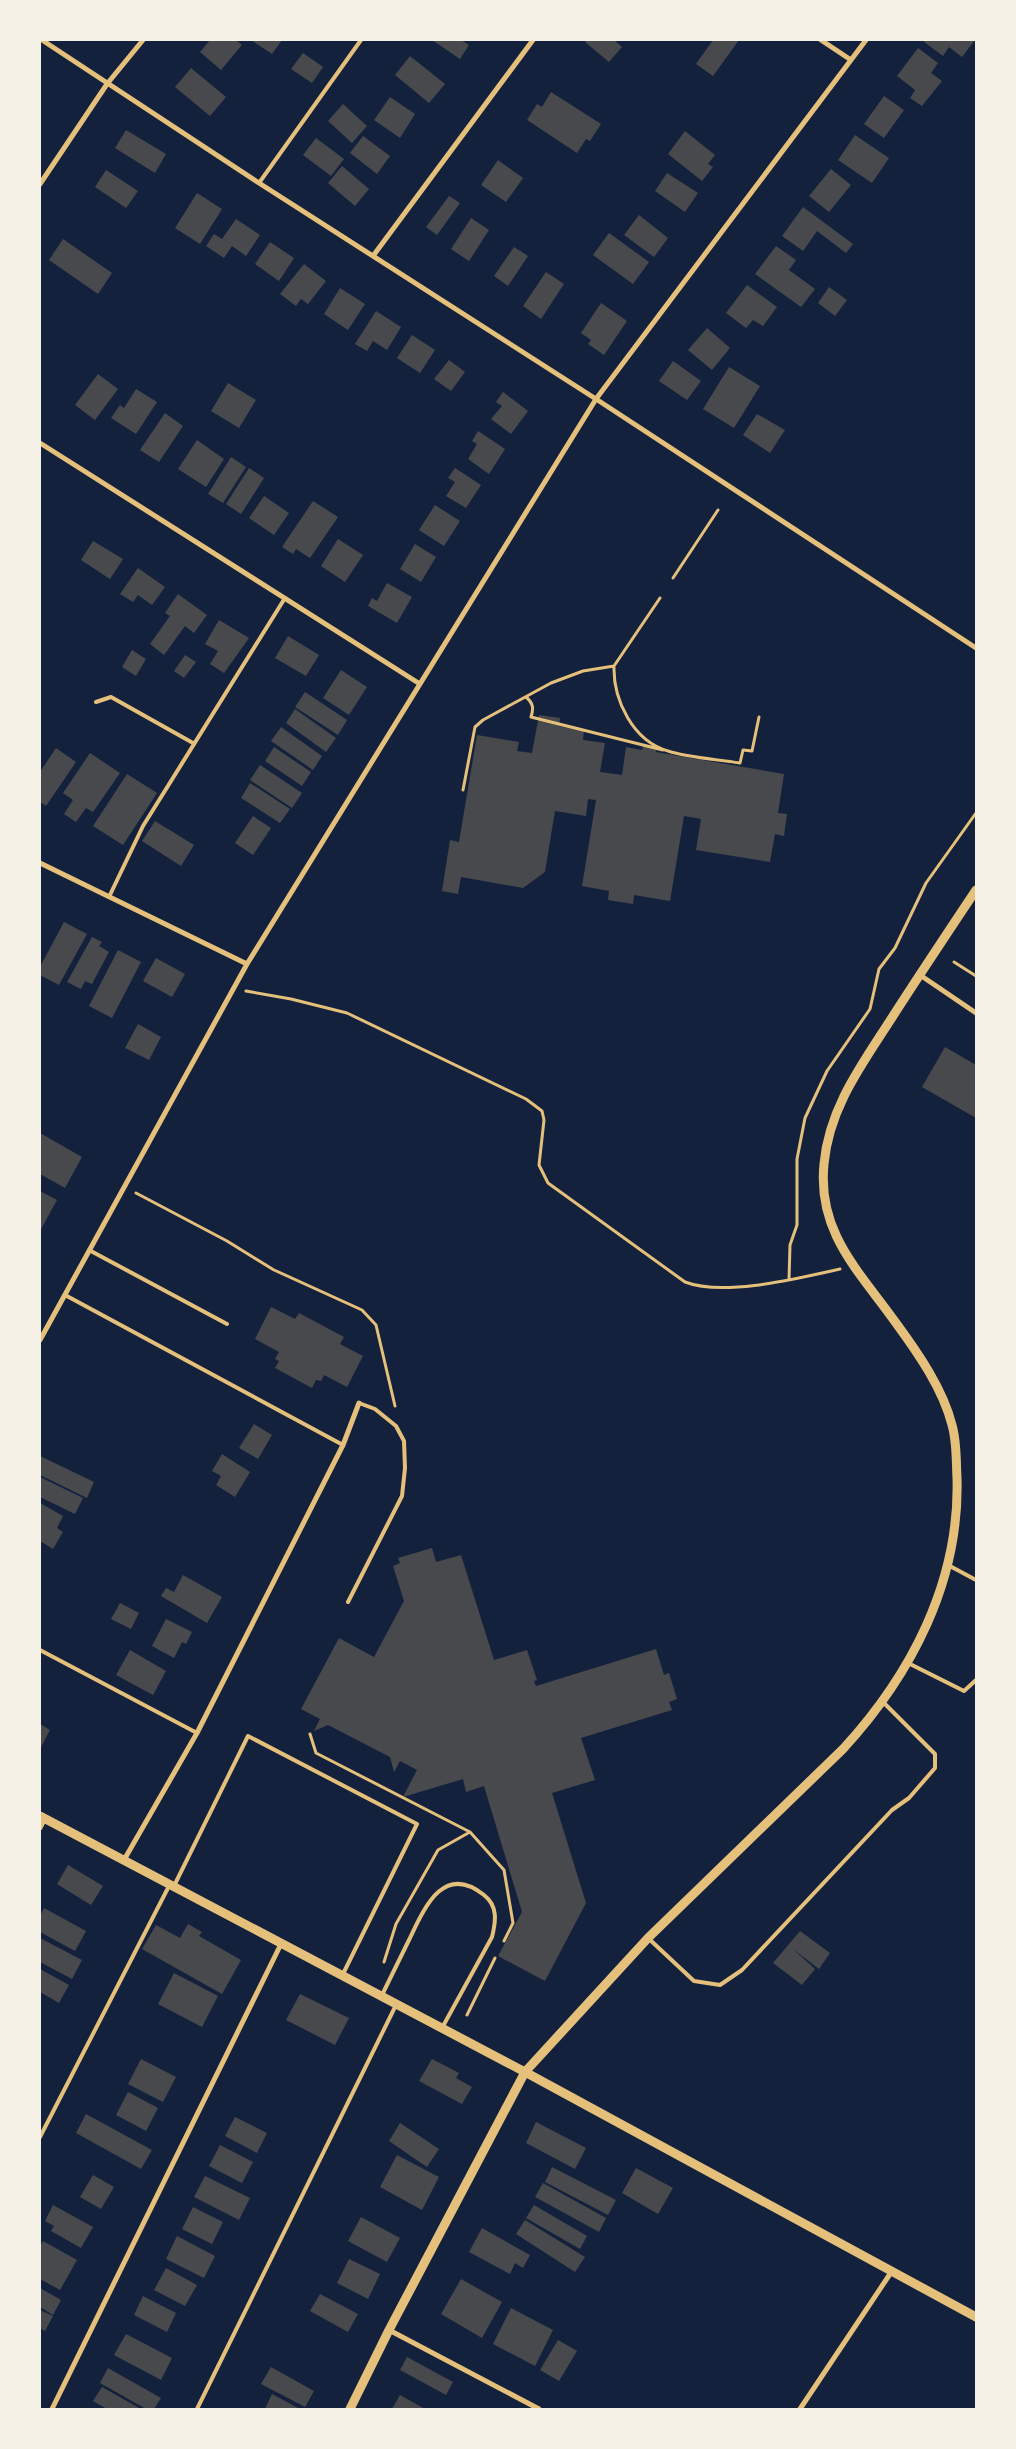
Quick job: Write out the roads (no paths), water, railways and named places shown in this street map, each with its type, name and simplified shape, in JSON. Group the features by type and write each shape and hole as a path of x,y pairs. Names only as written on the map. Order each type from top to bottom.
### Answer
{"street":[{"path":"42,40 106,84 596,399 976,648"},
{"path":"40,184 106,84 143,40"},
{"path":"373,256 533,40"},
{"path":"821,40 851,60"},
{"path":"40,1340 247,964 596,399 866,40"},
{"path":"40,442 420,684"},
{"path":"40,863 247,964"},
{"path":"350,2409 389,2330 525,2072 648,1938 843,1749 883,1702 908,1663 927,1627 948,1565 954,1530 958,1495 952,1425 939,1393 920,1358 853,1267 834,1236 827,1211 823,1181 826,1145 840,1101 976,890"},
{"path":"920,975 976,1013"},
{"path":"124,1860 197,1733 343,1445 359,1403"},
{"path":"40,1828 42,1817 525,2072 976,2317"},
{"path":"52,2409 281,1944"},
{"path":"800,2409 892,2271"},
{"path":"389,2330 539,2409"}],"lane":[{"path":"259,183 361,40"},
{"path":"109,897 143,826 285,598"},
{"path":"96,702 110,697 193,744"},
{"path":"89,1250 227,1324"},
{"path":"65,1295 343,1445"},
{"path":"348,1602 402,1496 405,1468 404,1440 396,1426 375,1409 359,1403"},
{"path":"948,1565 976,1580"},
{"path":"40,1650 197,1733"},
{"path":"908,1663 964,1691 976,1680"},
{"path":"648,1938 694,1981 720,1985 742,1970 892,1810 909,1798 935,1768 935,1754 883,1702"},
{"path":"40,2137 248,1736 417,1824 342,1976"},
{"path":"382,1996 429,1899 447,1886 462,1884 476,1888 488,1898 495,1909 496,1921 492,1937 442,2028"},
{"path":"197,2409 396,2004"}]}
